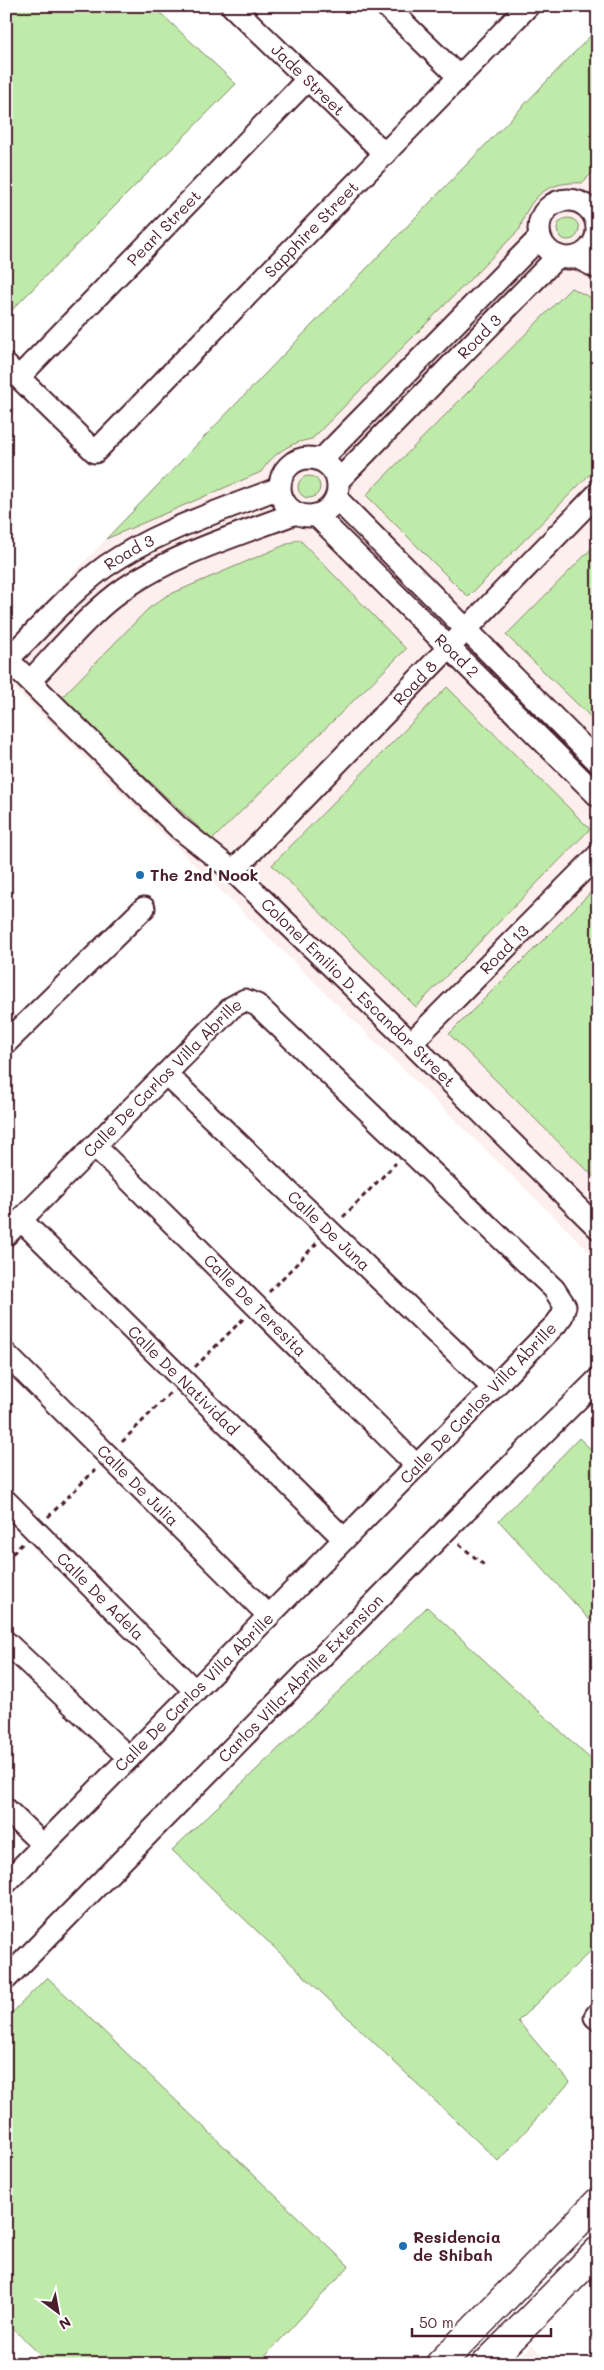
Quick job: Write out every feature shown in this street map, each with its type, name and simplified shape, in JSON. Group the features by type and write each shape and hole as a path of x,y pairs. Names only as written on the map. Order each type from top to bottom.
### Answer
{"main road":[{"path":"440,2364 598,2202"},
{"path":"486,2364 598,2250"}],"street":[{"name":"Jade Street","path":"232,6 385,154"},
{"path":"386,6 459,77"},
{"name":"Sapphire Street","path":"12,371 94,452 527,7"},
{"name":"Pearl Street","path":"12,371 308,79"},
{"path":"567,257 590,248 597,234 594,205 566,200 550,206 540,220 540,237 544,246 567,257 598,268"},
{"name":"Road 3","path":"321,460 540,237"},
{"name":"Road 3","path":"337,490 567,257"},
{"path":"313,458 321,460 329,465 337,490 328,509 306,514 284,503 279,488 284,472 296,460 313,458"},
{"name":"Road 3","path":"7,659 82,585 132,550 158,536 279,488"},
{"name":"Road 2","path":"337,490 466,629 598,762"},
{"name":"Road 8","path":"233,870 598,493"},
{"name":"Road 3","path":"30,681 102,606 148,573 192,553 306,514"},
{"name":"Road 2","path":"306,514 449,647 598,796"},
{"name":"Colonel Emilio D. Escandor Street","path":"7,659 179,828 233,870 598,1228"},
{"name":"Road 13","path":"411,1043 598,855"},
{"path":"6,1043 144,908"},
{"name":"Calle De Carlos Villa Abrille","path":"6,1235 232,1007 244,1000 251,1001 409,1150 554,1289 565,1306 562,1316 556,1324 6,1883"},
{"name":"Calle De Juna","path":"166,1074 493,1388"},
{"name":"Calle De Teresita","path":"95,1146 417,1466"},
{"name":"Calle De Natividad","path":"21,1220 344,1539"},
{"name":"Calle De Julia","path":"6,1354 269,1616"},
{"name":"Carlos Villa-Abrille Extension","path":"6,1979 445,1531 598,1379"},
{"name":"Calle De Adela","path":"6,1500 195,1691"},
{"path":"6,1642 129,1758"},
{"path":"6,1809 43,1845"},
{"path":"598,2013 595,2016 598,2020"}],"path":[{"path":"6,1560 409,1150"},
{"path":"445,1531 484,1565"}],"shaded area":[{"path":"598,28 598,1260 6,680 6,643"},
{"path":"532,2345 551,2364 514,2364"}],"green space":[{"path":"6,6 153,6 236,84 6,316"},
{"path":"598,28 598,167 582,183 570,183 550,188 535,199 524,217 520,229 312,439 289,446 271,459 261,472 106,539"},
{"path":"568,218 576,221 579,229 576,237 568,240 560,237 557,229 560,221"},
{"path":"571,288 598,301 598,466 468,597 366,495"},
{"path":"309,476 317,479 320,487 317,495 309,498 301,495 298,487 301,479"},
{"path":"299,539 406,649 212,840 61,698 148,609 166,596"},
{"path":"598,542 598,724 506,635"},
{"path":"447,687 590,829 416,1007 272,865"},
{"path":"598,885 598,1181 449,1034"},
{"path":"579,1438 598,1456 598,1629 499,1521"},
{"path":"427,1607 598,1766 598,1944 518,2021 570,2082 498,2161 172,1850"},
{"path":"47,1977 349,2266 258,2364 50,2364 6,2322 6,2019"}],"place":[{"name":"The 2nd Nook","path":"140,875"},
{"name":"Residencia de Shibah","path":"403,2246"}]}
